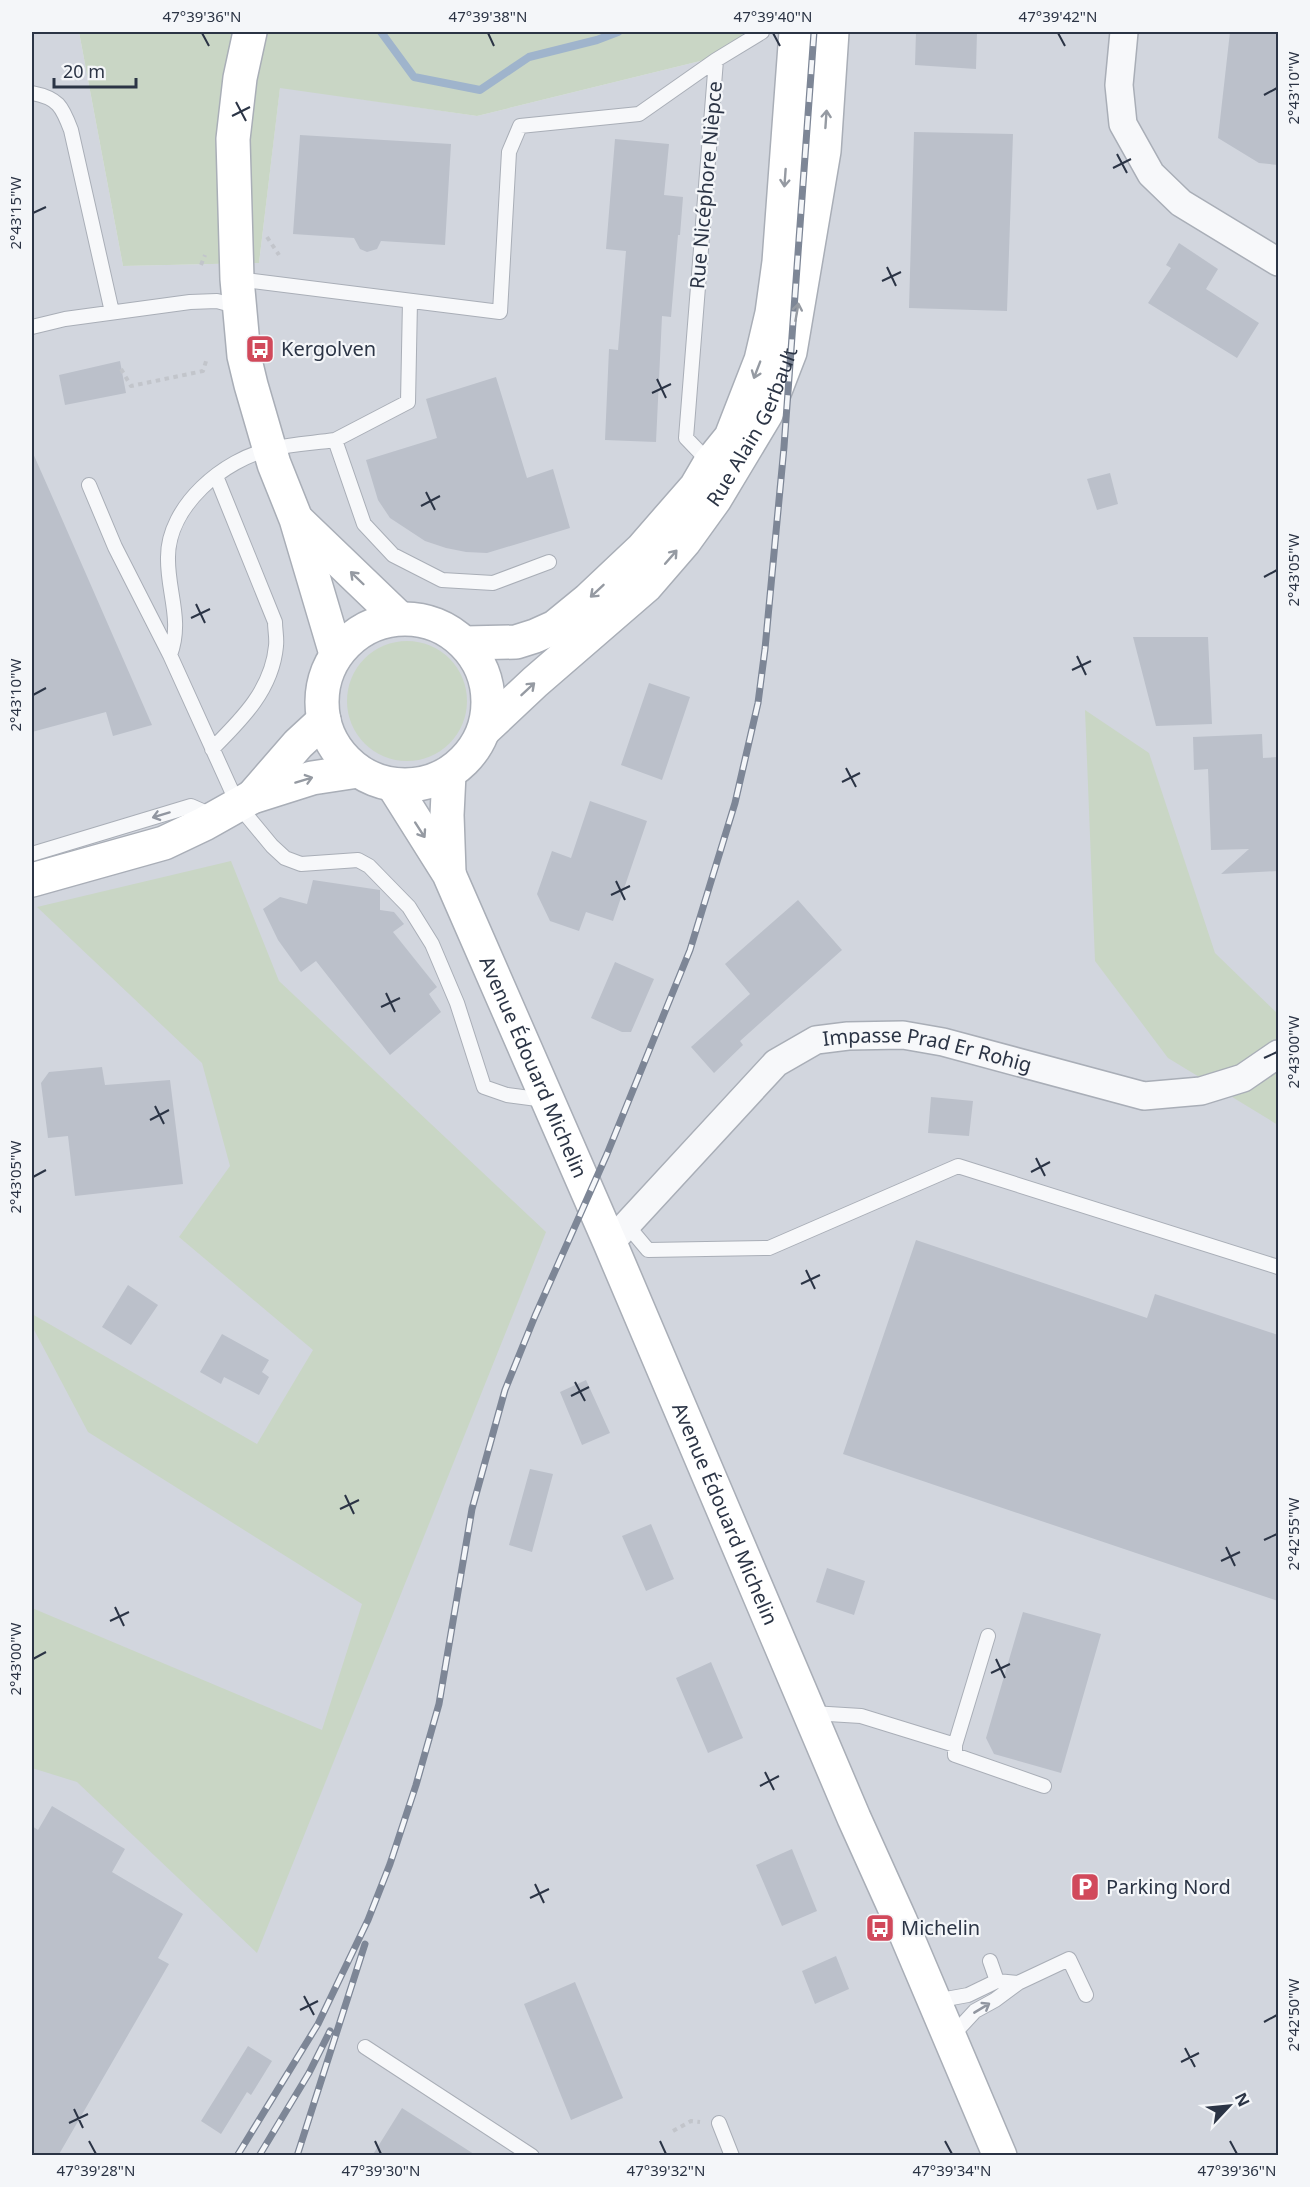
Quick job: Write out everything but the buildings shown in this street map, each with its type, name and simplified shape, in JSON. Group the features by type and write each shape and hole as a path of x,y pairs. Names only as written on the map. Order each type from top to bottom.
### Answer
{"main road":[{"path":"250,32 240,78 233,139 238,293 244,356 270,449 296,519 336,654"},
{"name":"Rue Alain Gerbault","path":"465,643 516,642 555,627 588,600 642,549 696,487 710,463 731,437 761,360 772,313 779,262 796,32"},
{"name":"Rue Alain Gerbault","path":"485,729 535,682 646,586 684,542 716,499 766,414 790,352 824,152 832,32"},
{"path":"296,519 399,618"},
{"path":"399,618 423,620 446,628 465,643 479,661 487,683 489,706 485,729 464,762 449,774 422,784 393,785 375,780 358,771 330,740 324,720 322,697 326,674 336,654 353,636 375,624 399,618"},
{"path":"235,806 324,720"},
{"path":"32,880 164,843 235,806 312,778 358,771"},
{"name":"Avenue Édouard Michelin","path":"449,774 447,815 449,874"},
{"name":"Avenue Édouard Michelin","path":"393,785 449,874 547,1100 619,1234 810,1713 1000,2156"}],"street":[{"path":"1124,32 1119,85 1123,124 1151,174 1181,203 1278,262"},
{"name":"Impasse Prad Er Rohig","path":"619,1234 776,1063 816,1040 848,1036 903,1035 943,1042 1144,1096 1201,1091 1243,1078 1278,1054"}],"lane":[{"path":"716,60 762,32"},
{"name":"Rue Nicéphore Nièpce","path":"32,327 112,312 197,301 217,301 238,293 410,301 500,312 509,152 520,126 639,114 716,60"},
{"name":"Rue Nicéphore Nièpce","path":"710,463 686,438 716,60"},
{"path":"32,93 46,96 58,103 71,130 112,312"},
{"path":"170,655 177,629 168,558 169,538 175,524 197,492 216,476 247,457 270,449 334,440 408,402 410,301"},
{"path":"334,440 364,524 393,555 442,580 493,583 549,562"},
{"path":"212,749 247,714 256,701 269,675 276,646 275,622 216,476"},
{"path":"89,485 115,547 170,655 235,806 285,858 301,864 358,860 369,866 409,907 432,944 457,1003 484,1087 507,1095 547,1100"},
{"path":"32,854 191,806 235,806"},
{"path":"619,1234 648,1250 769,1248 958,1166 1278,1267"},
{"path":"988,1636 955,1745 955,1755 1044,1786"},
{"path":"810,1713 861,1716 955,1745"},
{"path":"950,2038 975,2011 1018,1983 1069,1959 1086,1995"},
{"path":"990,1961 997,1981"},
{"path":"934,2001 968,1995 997,1981 1018,1983"},
{"path":"365,2047 532,2156"},
{"path":"719,2123 732,2156"}],"path":[{"path":"121,369 131,386 203,371 207,358"},
{"path":"673,2131 691,2121 719,2123"}],"shaded area":[{"path":"32,32 79,32 123,266 259,263 280,87 477,116 741,51 743,32 1278,32 1278,2155 32,2156"}],"green space":[{"path":"79,32 743,32 741,51 477,116 280,88 259,263 123,266"},
{"path":"407,641 430,646 449,659 462,678 467,701 462,724 449,743 430,756 407,761 384,756 365,743 352,724 347,701 352,678 365,659 384,646"},
{"path":"1085,710 1149,753 1215,953 1278,1014 1278,1125 1168,1058 1095,961"},
{"path":"231,861 279,981 546,1232 257,1953 77,1782 32,1768 32,1608 322,1730 362,1604 88,1432 32,1326 32,1314 257,1444 313,1350 179,1237 230,1166 202,1063 37,907"}],"waterway":[{"path":"381,32 414,77 480,90 529,57 597,40 618,32"}],"railway":[{"path":"237,2156 318,2024 368,1920 390,1864 439,1704 472,1509 505,1390 535,1316 607,1154 690,950 735,803 758,703 765,649 784,447 814,32"},
{"path":"297,2156 365,1944"},
{"path":"259,2156 309,2073 330,2031"}],"place":[{"name":"Kergolven","path":"260,349"},
{"name":"Parking Nord","path":"1085,1887"},
{"name":"Michelin","path":"880,1928"}]}
